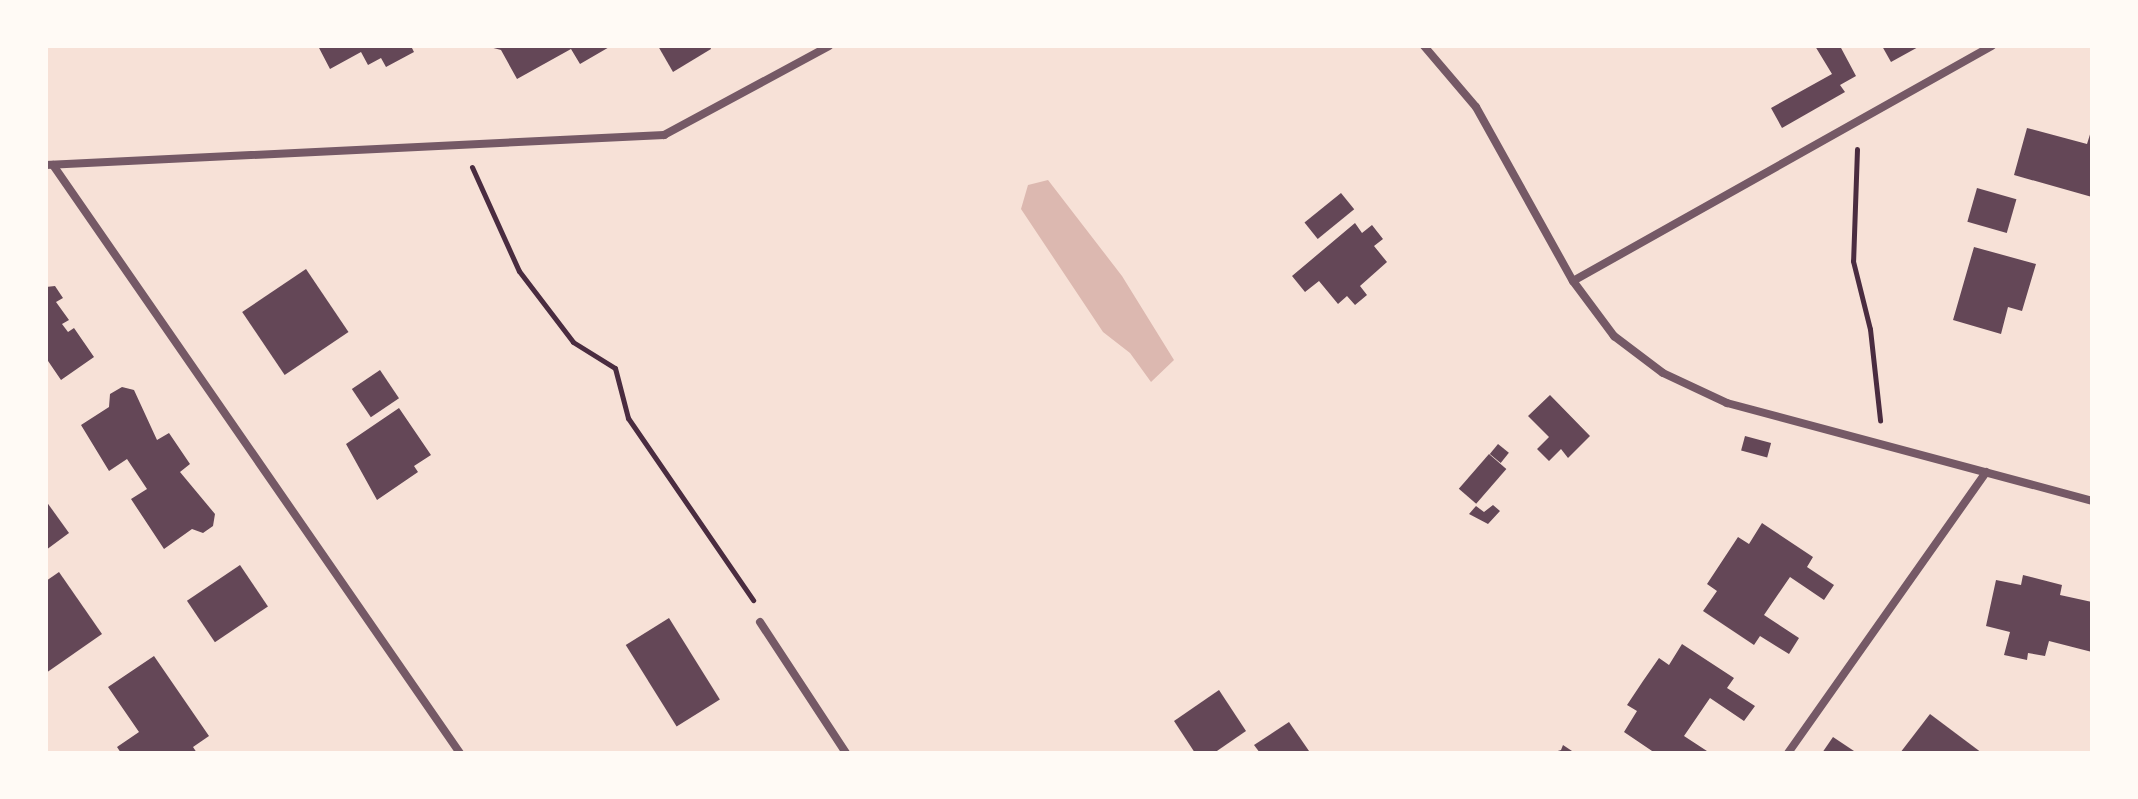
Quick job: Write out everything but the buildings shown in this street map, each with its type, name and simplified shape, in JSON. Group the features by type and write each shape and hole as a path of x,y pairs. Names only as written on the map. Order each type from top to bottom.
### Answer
{"street":[{"path":"49,165 664,135 829,46"},
{"path":"1424,46 1476,107 1573,281 1614,336 1663,373 1727,403 2092,501"},
{"path":"1573,281 1992,46"},
{"path":"49,165 460,753"},
{"path":"1788,753 1986,472"},
{"path":"762,624 846,753"}],"path":[{"path":"1858,120 1853,261 1870,329 1883,446"},
{"path":"462,145 519,271 573,342 615,368 628,418 764,617 762,624"}],"shaded area":[{"path":"1048,180 1122,276 1174,360 1151,382 1130,353 1103,332 1021,209 1028,185"}]}
